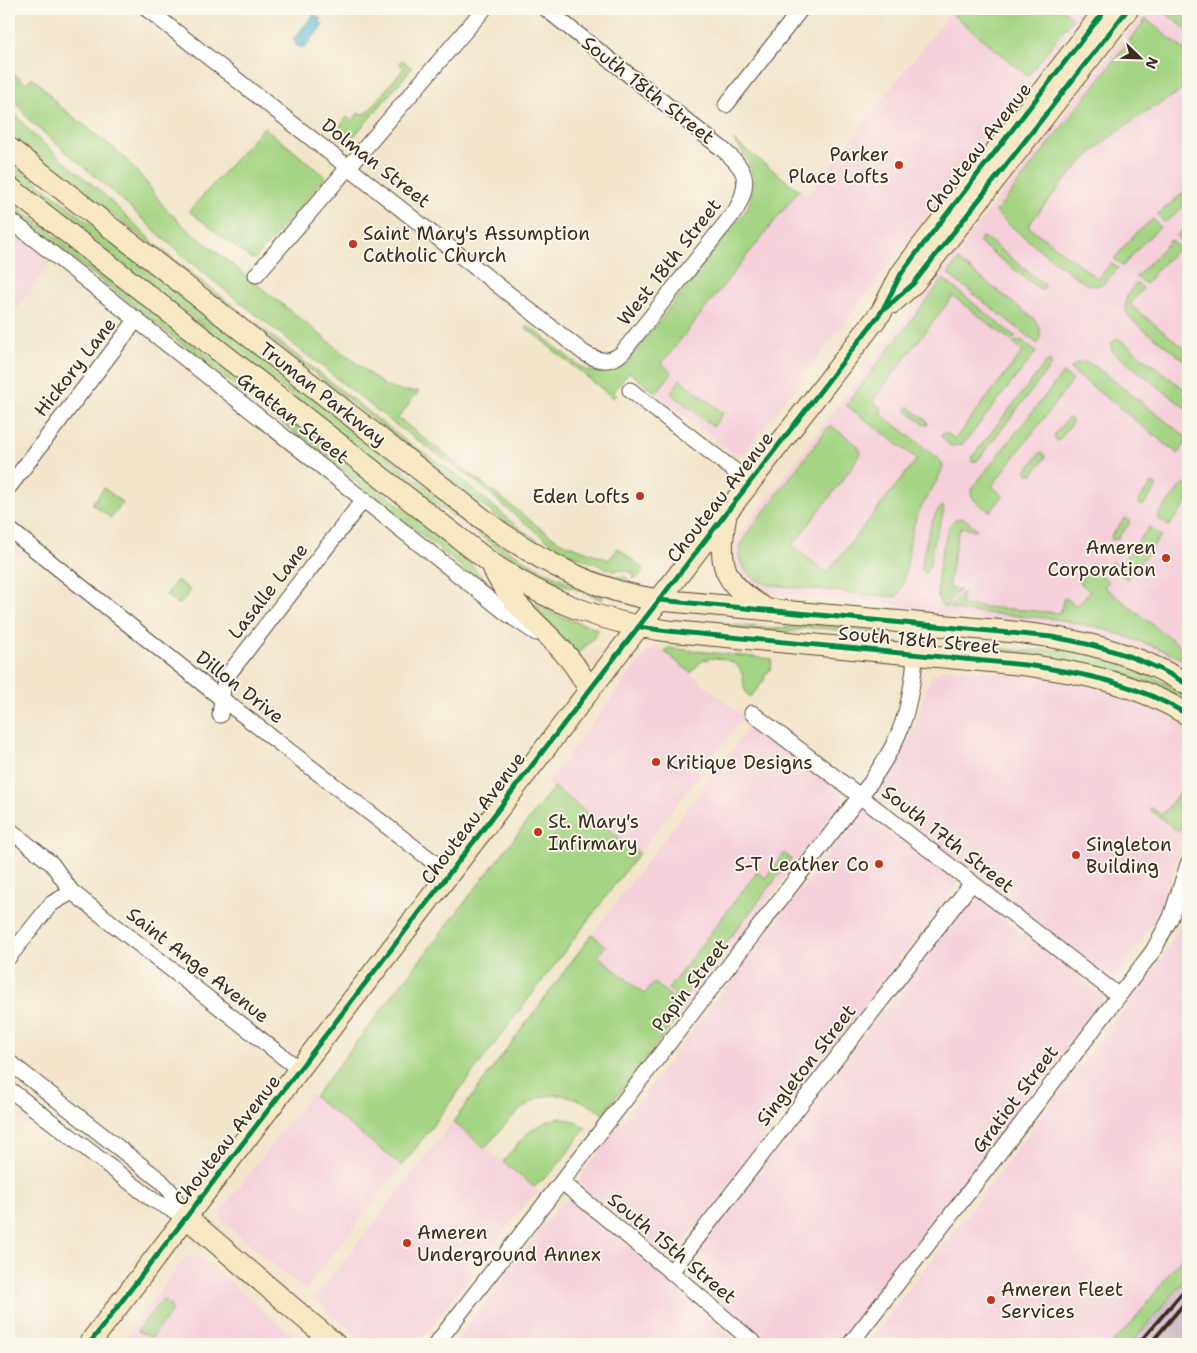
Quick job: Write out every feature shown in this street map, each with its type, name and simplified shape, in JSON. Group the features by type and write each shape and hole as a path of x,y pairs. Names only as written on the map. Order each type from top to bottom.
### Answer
{"main road":[{"name":"Chouteau Avenue","path":"89,1344 882,311 901,274 911,260 1106,9"},
{"name":"Chouteau Avenue","path":"882,311 914,283 1128,9"},
{"name":"Truman Parkway","path":"9,148 503,535 545,562 572,574 624,593 659,600"},
{"name":"Truman Parkway","path":"9,187 491,563 530,588 564,605 602,618 638,627"},
{"path":"726,512 722,552 726,572 735,587 766,610"},
{"path":"491,563 506,590 573,664 589,691"},
{"name":"South 18th Street","path":"659,600 1052,637 1095,645 1149,663 1188,685"},
{"name":"South 18th Street","path":"638,627 1072,671 1146,693 1188,715"},
{"path":"186,1217 335,1344"}],"street":[{"name":"Dolman Street","path":"147,9 584,353 600,361 606,361"},
{"path":"256,275 484,9"},
{"name":"South 18th Street","path":"546,9 732,157 744,176"},
{"path":"726,105 801,9"},
{"name":"West 18th Street","path":"606,361 612,360 622,353 736,210 746,187 744,176"},
{"name":"Grattan Street","path":"9,219 509,615 556,644"},
{"name":"Hickory Lane","path":"9,487 137,319"},
{"path":"630,390 749,482"},
{"name":"Lasalle Lane","path":"221,707 227,676 364,499"},
{"name":"Dillon Drive","path":"9,529 221,707 449,874"},
{"name":"Papin Street","path":"436,1344 860,797 883,763 901,727 910,693 916,655 918,624"},
{"name":"South 17th Street","path":"752,713 1118,996"},
{"name":"Saint Ange Avenue","path":"9,829 52,864 72,892 300,1070"},
{"name":"Gratiot Street","path":"850,1344 1153,951 1164,933 1179,898 1188,864"},
{"name":"Singleton Street","path":"671,1272 972,883"},
{"path":"9,957 50,904 72,892"},
{"path":"9,1062 161,1181 171,1192 186,1217"},
{"path":"9,1089 153,1200 186,1217"},
{"name":"South 15th Street","path":"562,1182 755,1344"}],"shaded area":[{"path":"953,9 1087,9 744,453 734,454 623,367 775,173 807,196"},
{"path":"1146,9 1188,9 1188,674 1100,637 1072,630 954,617 886,603 768,592 748,586 737,575 732,553 739,535"},
{"path":"9,229 50,263 9,320"},
{"path":"657,646 744,717 639,853 547,783 649,650"},
{"path":"953,668 1060,679 1120,694 1167,714 1188,726 1188,816 1176,865 1152,922 1128,961 1114,977 1106,974 882,801 880,797 881,792 912,735 924,694 931,678 941,670"},
{"path":"752,723 843,794 843,802 676,1019 584,945"},
{"path":"867,812 955,879 957,884 678,1251 670,1255 663,1253 581,1186 582,1174 859,815"},
{"path":"973,897 981,901 1101,994 1104,998 1102,1003 838,1344 770,1344 689,1275 687,1272 689,1263 969,899"},
{"path":"1188,907 1188,1249 1132,1323 1111,1344 867,1344 1151,974 1168,949"},
{"path":"310,1094 402,1166 305,1290 220,1218 221,1211"},
{"path":"453,1122 539,1192 526,1203 418,1344 366,1344 314,1299"},
{"path":"570,1200 584,1208 740,1344 454,1344 558,1207"},
{"path":"196,1255 303,1344 119,1344 184,1259 188,1256"},
{"path":"1188,1277 1188,1344 1130,1344"}],"green space":[{"path":"952,9 1062,9 1073,18 1028,76 950,12"},
{"path":"1161,9 1188,9 1188,31"},
{"path":"1146,19 1188,53 1188,87 1137,118 1097,149 1065,180 1028,226 1098,279 1111,263 1118,268 1103,284 1091,285 1080,280 1055,261 996,212"},
{"path":"402,60 412,68 350,141 337,130 347,117 352,121 358,113 366,114 404,68 399,63"},
{"path":"9,70 26,83 32,77 56,103 122,155 147,183 163,206 186,228 385,386 402,391 419,391 398,418 559,541 609,560 618,548 645,570 636,579 633,578 634,573 617,569 616,572 570,554 543,537 517,517 473,479 393,423 187,260 110,189 30,121 9,93"},
{"path":"9,106 31,133 100,191 157,246 407,442 453,472 513,523 541,543 593,569 618,577 626,577 628,579 627,583 613,580 556,556 504,522 25,146 9,132"},
{"path":"264,127 326,177 255,259 250,258 189,211"},
{"path":"733,140 799,190 662,363 672,373 656,393 629,372 613,392 616,395 613,398 526,328 528,325 582,368 590,371 604,372 610,370 634,353 747,209 752,190 752,173 745,156"},
{"path":"9,160 500,544 550,574 603,597 602,600 536,574 502,552 464,523 404,484 9,174"},
{"path":"1188,189 1188,203 1164,223 1158,214"},
{"path":"9,200 459,552 512,609 511,611 459,565 338,467 9,208"},
{"path":"1153,219 1160,227 1123,266 1114,259 1134,235"},
{"path":"1188,226 1188,240 1183,244 1176,236"},
{"path":"982,237 1045,285 1043,290 981,244 979,242"},
{"path":"1171,240 1179,248 1146,284 1136,277"},
{"path":"958,260 1034,319 1040,331 1038,344 948,274"},
{"path":"943,279 1016,337 1010,340 953,296 872,401 881,408 881,414 939,459 943,466 939,477 916,518 905,576 899,594 896,597 770,585 758,581 747,573 740,561 741,544 830,425 857,445 861,452 845,477 792,546 827,573 917,459 846,405"},
{"path":"1136,283 1143,288 1130,305 1188,351 1188,363 1128,315 1125,305 1127,296"},
{"path":"1118,338 1188,392 1188,410 1113,352 1111,343"},
{"path":"1021,340 1036,352 965,442 961,445 951,446 942,438 941,434 946,433 955,439 1023,351 1013,343"},
{"path":"1047,361 1050,361 1050,367 977,461 972,462 972,457"},
{"path":"1085,362 1096,367 1186,437 1187,441 1178,454 1070,369 1077,363"},
{"path":"1063,373 1073,380 992,486 1003,496 989,511 974,500 971,493 973,487"},
{"path":"680,379 723,413 713,427 671,393"},
{"path":"909,407 927,421 928,425 925,425 906,410"},
{"path":"1068,418 1072,420 1071,424 1057,441 1054,435"},
{"path":"1041,452 1045,455 1045,458 1033,474 1028,474 1027,470"},
{"path":"1152,483 1156,485 1155,489 1144,505 1139,505 1138,501"},
{"path":"1183,483 1188,487 1188,501 1169,526 1157,517"},
{"path":"104,488 123,503 111,518 92,504"},
{"path":"943,506 943,514 933,544 930,564 925,573 921,569 928,534 934,516"},
{"path":"960,518 965,519 976,530 961,527 957,537 948,588 960,590 949,600 947,607 943,607 940,603 937,589 945,539 950,525"},
{"path":"1125,518 1129,520 1129,524 1117,539 1112,540 1111,536"},
{"path":"1149,527 1161,536 1127,579 1109,565 1112,561 1119,567"},
{"path":"1091,567 1108,581 1104,587 1188,652 1188,664 1158,648 1101,628 1054,619 961,611 950,608 953,601 963,592 961,605 1060,613 1064,598 1077,606 1090,591 1079,582"},
{"path":"177,580 191,591 179,605 166,595"},
{"path":"522,597 560,616 597,629 598,633 578,654"},
{"path":"707,622 773,629 814,624 885,631 885,635 818,628 785,633 707,626"},
{"path":"951,644 1024,651 1069,649 1140,670 1188,695 1188,704 1144,682 1107,669 1063,660 1018,654 950,649"},
{"path":"668,648 772,659 771,668 764,677 765,679 749,697 744,686 741,671 734,664 724,659 707,659 702,661 691,673 665,652"},
{"path":"1188,782 1188,804 1179,832 1149,809 1152,808 1162,815"},
{"path":"554,787 639,853 402,1166 314,1097"},
{"path":"784,853 791,859 682,1000 668,989 757,872 765,878"},
{"path":"592,934 605,946 598,956 644,994 654,983 680,1003 671,1015 676,1019 603,1114 583,1102 566,1096 551,1095 537,1099 511,1118 485,1148 453,1122"},
{"path":"562,1118 575,1121 586,1128 554,1170 534,1187 503,1162 528,1133 543,1123"},
{"path":"1188,1249 1188,1277 1130,1344 1111,1344 1132,1323"},
{"path":"163,1298 170,1305 172,1311 153,1336 150,1337 137,1331"}],"water":[{"path":"314,14 321,19 319,22 323,25 304,48 302,46 300,48 293,40"}],"railway":[{"path":"1138,1344 1188,1286"},
{"path":"1150,1344 1188,1299"}],"cycle path":[{"path":"89,1344 882,311 901,274 915,255 1106,9"},
{"path":"886,308 914,283 1128,9"},
{"path":"659,600 1052,637 1088,644 1123,654 1156,667 1188,685"},
{"path":"639,627 1047,668 1110,681 1150,695 1188,715"}],"place":[{"name":"Parker Place Lofts","path":"899,165"},
{"name":"Saint Mary's Assumption Catholic Church","path":"353,244"},
{"name":"Eden Lofts","path":"640,496"},
{"name":"Ameren Corporation","path":"1166,558"},
{"name":"Kritique Designs","path":"656,762"},
{"name":"St. Mary's Infirmary","path":"538,832"},
{"name":"Singleton Building","path":"1076,855"},
{"name":"S-T Leather Co","path":"879,864"},
{"name":"Ameren Underground Annex","path":"407,1243"},
{"name":"Ameren Fleet Services","path":"991,1300"}]}
